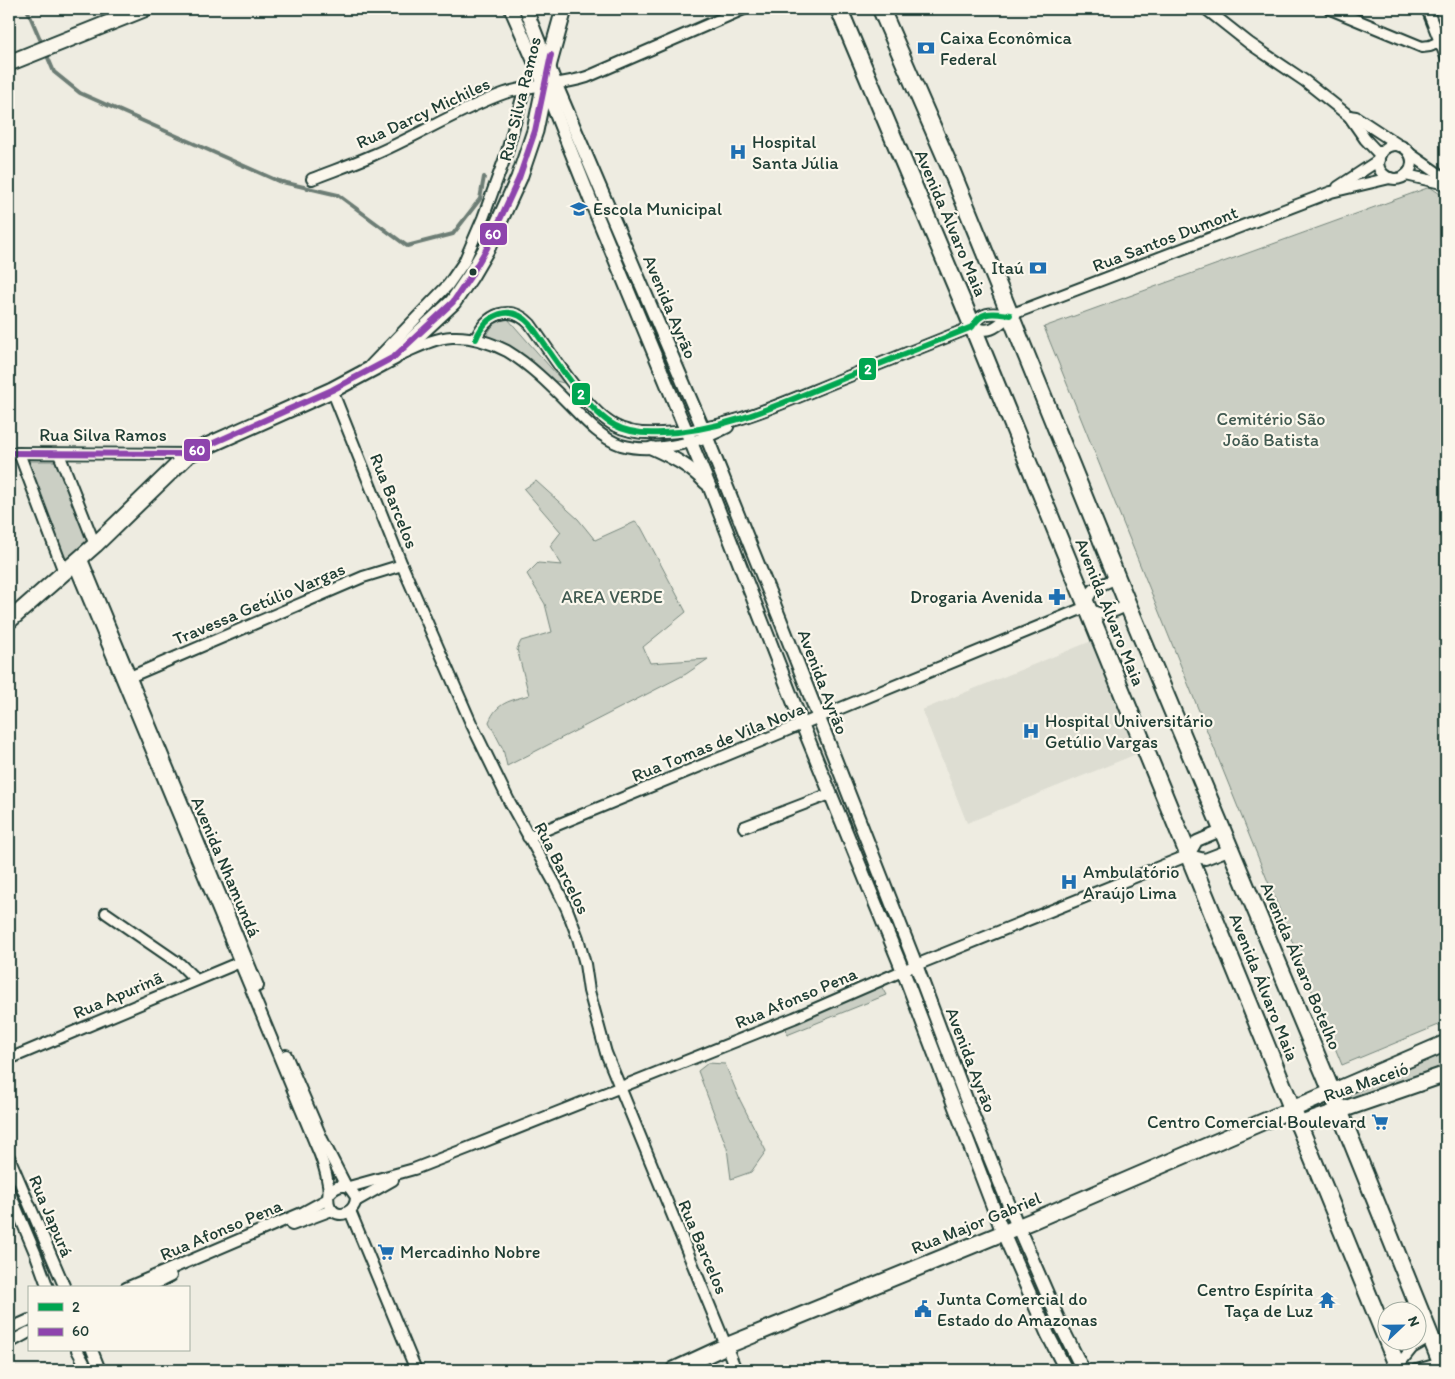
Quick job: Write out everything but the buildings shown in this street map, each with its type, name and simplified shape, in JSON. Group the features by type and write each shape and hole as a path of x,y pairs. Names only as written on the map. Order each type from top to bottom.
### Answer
{"main road":[{"path":"9,63 144,9"},
{"name":"Rua Silva Ramos","path":"189,454 360,377 394,357 453,302 487,248 519,178 550,84 549,64 564,9"},
{"name":"Avenida Álvaro Maia","path":"839,9 972,327 1399,1369"},
{"name":"Avenida Álvaro Maia","path":"881,9 952,172 1117,578"},
{"path":"9,621 95,545 189,454"},
{"name":"Avenida Álvaro Botelho","path":"1117,578 1331,1092 1442,1367"},
{"name":"Rua Maceió","path":"1292,1109 1446,1043"},
{"name":"Rua Maceió","path":"1298,1125 1446,1074"},
{"name":"Rua Major Gabriel","path":"674,1370 726,1346 1018,1227 1292,1109"}],"street":[{"name":"Avenida Ayrão","path":"511,9 550,84 605,199 705,434 916,965 968,1104 1018,1227 1062,1328 1083,1370"},
{"path":"526,9 549,64"},
{"name":"Rua Darcy Michiles","path":"312,179 374,155 485,100 525,87 587,77 744,9"},
{"path":"1206,9 1250,43 1305,81 1349,116 1380,158 1381,171 1390,178 1396,179 1406,175 1446,184"},
{"path":"1330,9 1413,44 1430,46 1444,40"},
{"path":"1427,9 1444,40 1446,57"},
{"name":"Avenida Ayrão","path":"550,84 592,204 690,438 802,724 903,971 1003,1233 1048,1335 1066,1370"},
{"name":"Rua Silva Ramos","path":"360,377 448,286 464,262 474,241 503,164 517,121 525,87"},
{"path":"1349,116 1356,117 1446,179"},
{"path":"1380,158 1389,147 1400,146"},
{"path":"1406,175 1412,165 1409,154"},
{"name":"Rua Santos Dumont","path":"1331,192 1380,158"},
{"name":"Rua Santos Dumont","path":"972,327 982,331 991,330 1010,314 1331,192 1390,178"},
{"path":"592,204 605,199"},
{"name":"Rua Santos Dumont","path":"476,339 480,330 493,317 501,313 516,313 523,316 580,392 612,425 630,432 690,438"},
{"name":"Rua Santos Dumont","path":"394,357 438,339 462,336 476,339 501,348 529,366 592,427 606,438 622,445 636,448 652,448 705,434 972,327 977,318 984,314 1010,314"},
{"name":"Rua Barcelos","path":"332,390 402,566 470,723 528,837 555,884 578,938 606,1053 736,1370"},
{"path":"652,448 679,460 710,488"},
{"name":"Rua Silva Ramos","path":"14,453 189,454"},
{"name":"Avenida Nhamundá","path":"14,453 73,564 126,678 243,960 318,1151 325,1170 329,1196"},
{"path":"59,454 95,545"},
{"name":"Travessa Getúlio Vargas","path":"126,678 363,577 402,566"},
{"path":"1117,578 1094,588 1090,592 1086,607 1105,615 1128,605"},
{"name":"Rua Tomas de Vila Nova","path":"528,837 1086,607"},
{"path":"744,827 830,794"},
{"name":"Rua Afonso Pena","path":"1188,855 1197,840 1223,830"},
{"name":"Rua Afonso Pena","path":"347,1187 414,1169 794,1018 916,965 1188,855 1205,859 1230,849"},
{"path":"106,913 180,964 196,980"},
{"name":"Avenida Nhamundá","path":"243,960 322,1139 347,1187"},
{"name":"Rua Apurinã","path":"9,1059 243,960"},
{"name":"Rua Japurá","path":"9,1157 64,1286"},
{"name":"Rua Afonso Pena","path":"356,1201 414,1169"},
{"path":"347,1187 354,1193 356,1201 350,1211 344,1214 338,1213 332,1210 329,1205 329,1196 334,1188 347,1187"},
{"name":"Rua Japurá","path":"9,1191 47,1286"},
{"name":"Rua Afonso Pena","path":"151,1286 274,1229 329,1196"},
{"name":"Rua Afonso Pena","path":"131,1286 274,1229 332,1210"},
{"path":"350,1211 416,1370"},
{"path":"9,1329 28,1320"},
{"path":"1048,1335 1062,1328"},
{"path":"9,1343 28,1333"},
{"path":"1399,1369 1412,1348 1431,1338"},
{"path":"78,1352 88,1370"},
{"path":"93,1352 100,1370"},
{"path":"1417,1370 1442,1367"}],"shaded area":[{"name":"Hospital Universitário Getúlio Vargas","path":"1094,640 1139,753 967,823 922,710"}],"green space":[{"name":"Cemitério São João Batista","path":"1430,187 1446,198 1446,1022 1342,1065 1044,327"},
{"path":"508,319 564,383 551,380 485,338 495,322"},
{"path":"22,461 56,461 91,543 66,566"},
{"name":"AREA VERDE","path":"536,481 578,519 595,540 635,522 641,527 686,612 643,647 650,663 708,659 686,674 507,766 503,749 489,722 500,706 529,695 517,649 521,641 552,632 545,604 527,574 538,563 562,565 550,546 561,532 524,489"},
{"path":"880,984 886,995 787,1035 786,1025"},
{"path":"1446,1052 1446,1066 1342,1102 1340,1097"},
{"path":"708,1063 725,1064 740,1100 766,1151 751,1172 731,1179 727,1148 698,1071"}],"waterway":[{"path":"27,9 43,46"},
{"path":"46,53 54,72 80,93 278,181 338,195 407,246 453,234 480,199 484,177"}],"transit line":[{"name":"60","path":"9,453 189,454 332,390 394,357 453,302 487,248 519,178 535,131 551,55"},
{"name":"2","path":"476,339 480,330 492,318 499,314 515,314 530,324 581,394 603,418 619,428 643,433 662,433 709,427 754,414 972,327 984,315 993,313 1010,315"}],"place":[{"name":"Caixa Econômica Federal","path":"926,48"},
{"name":"Hospital Santa Júlia","path":"738,152"},
{"name":"Escola Municipal","path":"579,209"},
{"name":"Itaú","path":"1038,268"},
{"name":"Drogaria Avenida","path":"1057,597"},
{"name":"Hospital Universitário Getúlio Vargas","path":"1031,731"},
{"name":"Ambulatório Araújo Lima","path":"1069,882"},
{"name":"Centro Comercial Boulevard","path":"1380,1122"},
{"name":"Mercadinho Nobre","path":"386,1252"},
{"name":"Centro Espírita Taça de Luz","path":"1327,1300"},
{"name":"Junta Comercial do Estado do Amazonas","path":"923,1309"}]}
